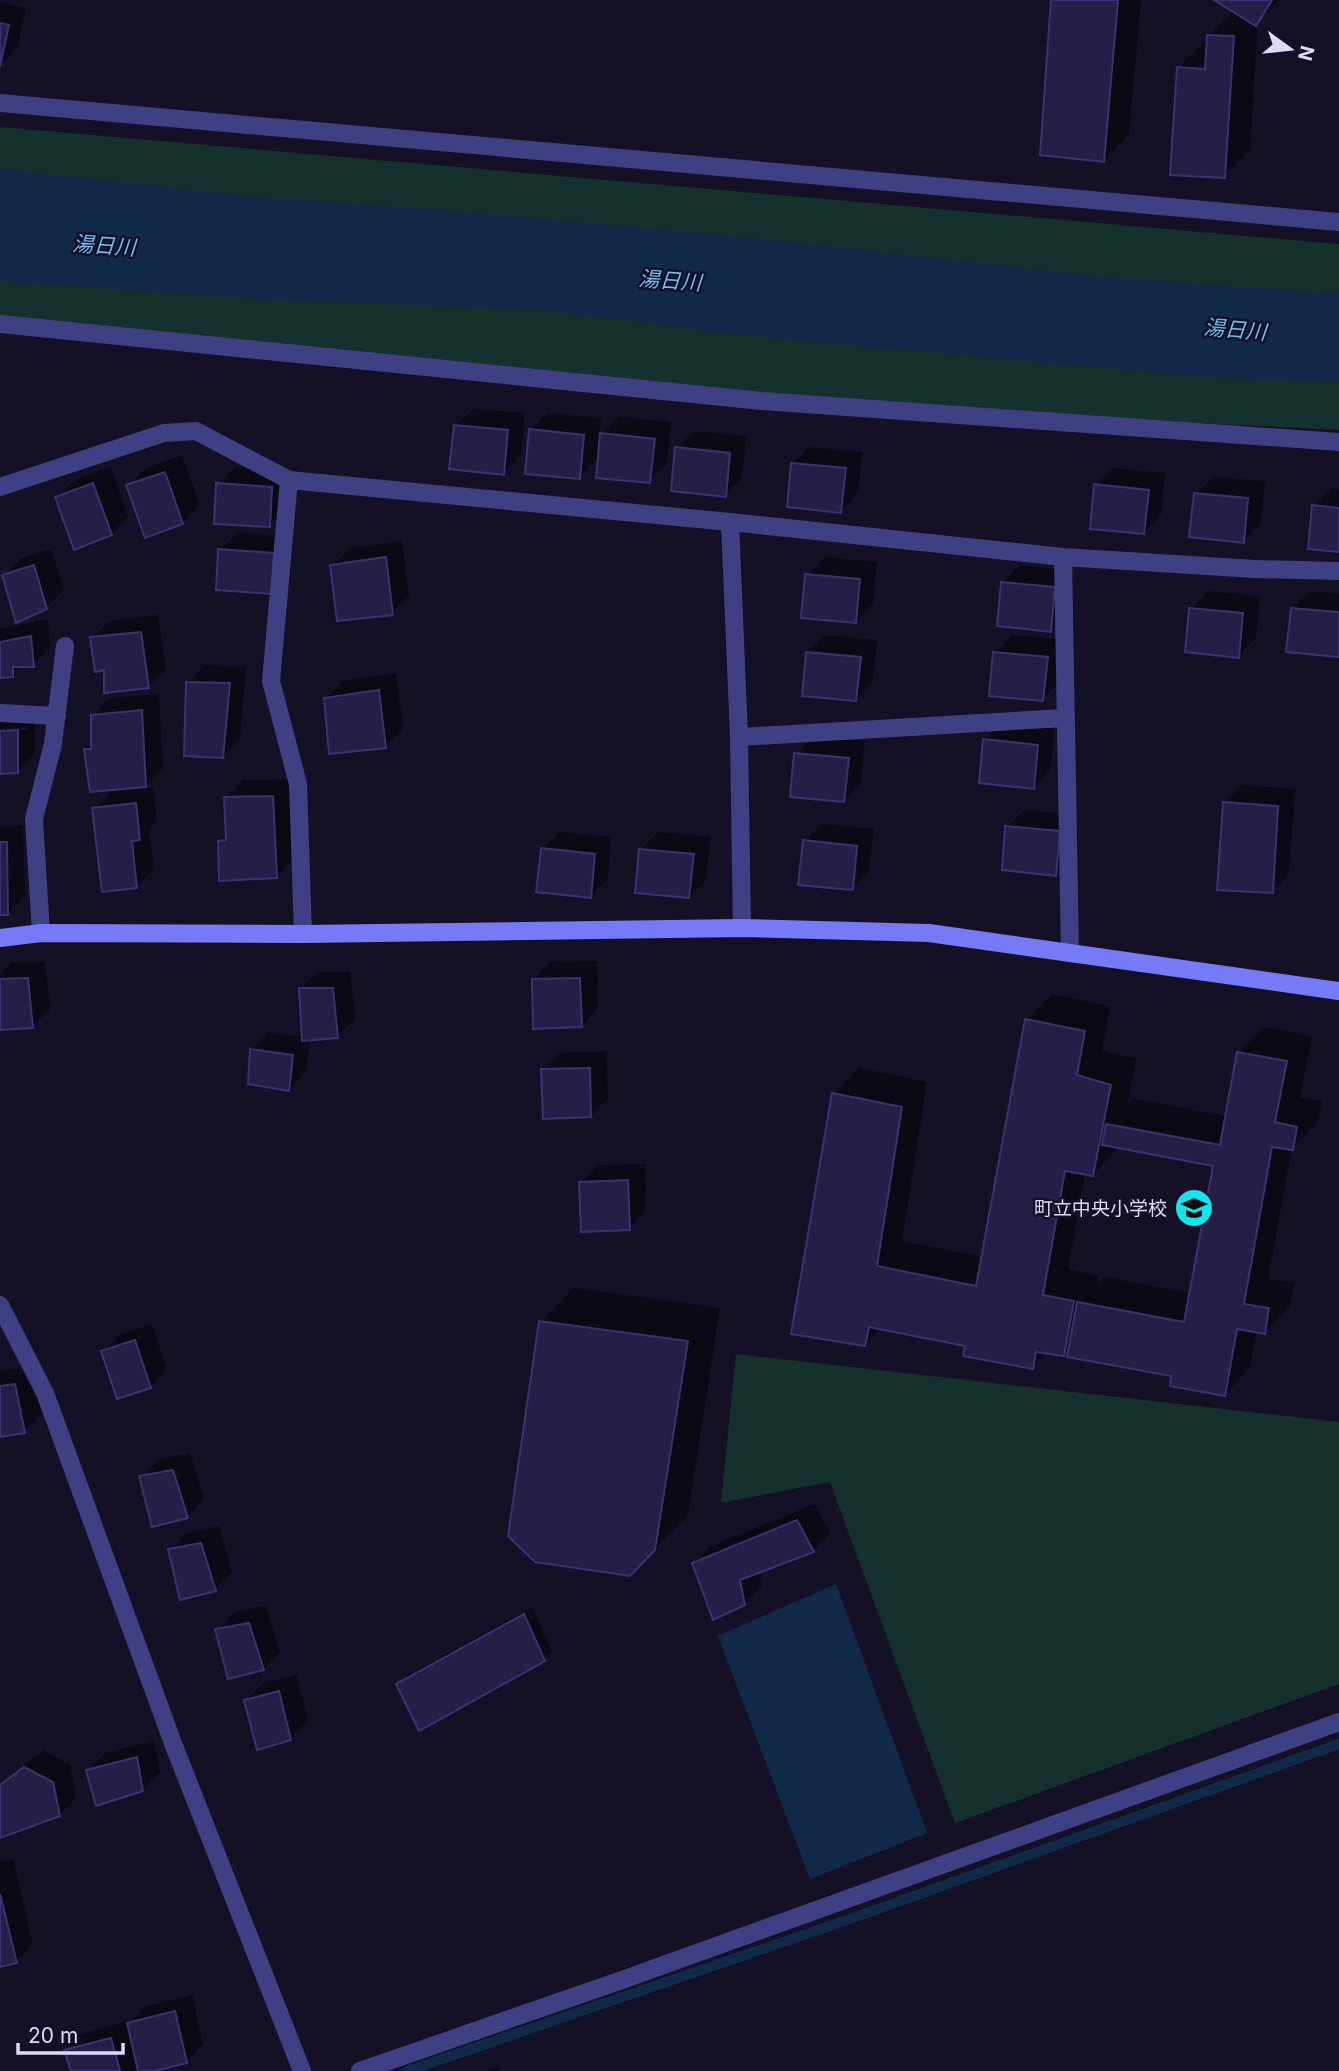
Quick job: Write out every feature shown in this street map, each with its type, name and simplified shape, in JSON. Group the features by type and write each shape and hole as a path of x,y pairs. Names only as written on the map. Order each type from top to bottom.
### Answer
{"street":[{"path":"0,103 1339,222"},
{"path":"0,324 762,401 1339,442"},
{"path":"0,487 163,433 196,431 289,480 1063,557 1255,569 1339,571"},
{"path":"289,480 271,681 298,784 303,934"},
{"path":"730,522 739,737 742,928"},
{"path":"1063,557 1070,953"},
{"path":"41,933 34,819 53,744 65,646"},
{"path":"0,713 57,716"},
{"path":"739,737 1065,718"},
{"path":"0,938 41,933 303,934 742,928 929,933 1339,991"},
{"path":"0,1305 45,1393 174,1746 302,2071"},
{"path":"360,2071 622,1980 1339,1722"}],"green space":[{"path":"0,127 1339,244 1339,430 762,401 275,343 0,316"},
{"path":"736,1354 1339,1422 1339,1684 955,1823 830,1482 721,1503"}],"water":[{"name":"湯日川","path":"0,169 263,198 429,209 743,237 1123,279 1339,294 1339,382 1200,377 739,335 541,310 260,299 0,281"},
{"path":"836,1584 927,1833 810,1879 718,1636"}],"building":[{"path":"1051,0 1118,0 1104,162 1040,155"},
{"path":"1214,0 1272,0 1256,26"},
{"path":"0,23 9,25 0,67"},
{"path":"1207,35 1234,36 1225,178 1170,175 1177,67 1205,69"},
{"path":"454,425 508,430 504,475 449,469"},
{"path":"529,429 584,435 580,479 525,474"},
{"path":"600,433 655,439 650,483 596,478"},
{"path":"675,447 730,453 726,497 671,491"},
{"path":"791,463 846,468 841,513 787,507"},
{"path":"165,472 183,524 145,538 126,485"},
{"path":"93,483 112,535 74,550 55,497"},
{"path":"216,483 272,487 270,527 214,524"},
{"path":"1094,484 1149,490 1144,534 1090,529"},
{"path":"1194,493 1248,498 1244,543 1189,537"},
{"path":"1312,505 1339,508 1339,552 1308,549"},
{"path":"218,549 274,553 272,594 216,590"},
{"path":"386,557 393,615 337,621 330,565"},
{"path":"34,565 47,609 16,623 2,575"},
{"path":"805,574 860,579 856,623 801,618"},
{"path":"1001,582 1055,587 1051,632 997,626"},
{"path":"1189,608 1243,613 1239,658 1185,652"},
{"path":"1291,608 1339,612 1339,657 1286,652"},
{"path":"141,632 149,688 104,693 104,670 95,672 90,637"},
{"path":"31,636 34,667 13,667 13,677 0,678 0,642"},
{"path":"806,652 861,657 856,701 802,696"},
{"path":"993,652 1048,657 1043,701 989,696"},
{"path":"186,682 230,683 223,758 184,756"},
{"path":"379,690 386,748 329,754 324,698"},
{"path":"142,710 146,787 90,792 84,749 91,749 91,715"},
{"path":"18,730 18,773 0,774 0,731"},
{"path":"983,739 1038,745 1034,789 979,783"},
{"path":"794,753 849,758 844,802 790,797"},
{"path":"273,796 277,878 219,881 218,841 226,840 224,797"},
{"path":"1223,802 1278,806 1273,893 1217,890"},
{"path":"136,803 140,840 132,841 137,888 102,892 92,808"},
{"path":"1005,826 1060,831 1056,876 1002,870"},
{"path":"803,840 857,846 853,890 798,885"},
{"path":"0,842 7,842 8,915 0,915"},
{"path":"541,848 595,854 591,898 536,892"},
{"path":"639,849 694,854 689,898 635,893"},
{"path":"28,978 33,1028 0,1030 0,979"},
{"path":"580,978 582,1027 533,1029 532,979"},
{"path":"299,988 333,988 338,1038 302,1041"},
{"path":"1025,1019 1085,1031 1077,1075 1111,1085 1093,1176 1065,1171 1043,1295 1074,1301 1064,1356 1036,1352 1033,1369 963,1356 965,1346 869,1327 865,1346 791,1334 832,1093 902,1107 877,1266 976,1286"},
{"path":"250,1049 293,1055 289,1091 248,1084"},
{"path":"1237,1052 1287,1061 1275,1122 1297,1127 1293,1150 1272,1147 1244,1304 1269,1308 1265,1334 1237,1329 1225,1396 1170,1386 1171,1376 1067,1357 1077,1302 1184,1322 1213,1166 1102,1145 1106,1124 1220,1145"},
{"path":"590,1068 591,1117 543,1119 541,1069"},
{"path":"628,1180 630,1230 581,1232 579,1182"},
{"path":"539,1321 688,1341 655,1550 630,1576 535,1562 508,1536"},
{"path":"135,1340 151,1388 117,1399 101,1351"},
{"path":"15,1384 25,1433 0,1437 0,1386"},
{"path":"173,1470 188,1518 152,1527 139,1476"},
{"path":"797,1520 814,1552 740,1580 745,1605 713,1620 692,1563"},
{"path":"201,1543 216,1591 180,1600 168,1549"},
{"path":"524,1614 545,1661 419,1731 396,1684"},
{"path":"249,1623 264,1670 228,1679 215,1629"},
{"path":"279,1691 291,1740 257,1750 244,1700"},
{"path":"137,1757 143,1791 96,1806 86,1770"},
{"path":"24,1767 53,1782 60,1816 0,1838 0,1785"},
{"path":"0,1894 17,1963 0,1967"},
{"path":"175,2011 187,2063 154,2071 138,2071 127,2023"},
{"path":"111,2038 120,2071 71,2071 64,2050"}],"waterway":[{"path":"407,2071 847,1920 1339,1744"}],"place":[{"name":"町立中央小学校","path":"1194,1208"}]}
